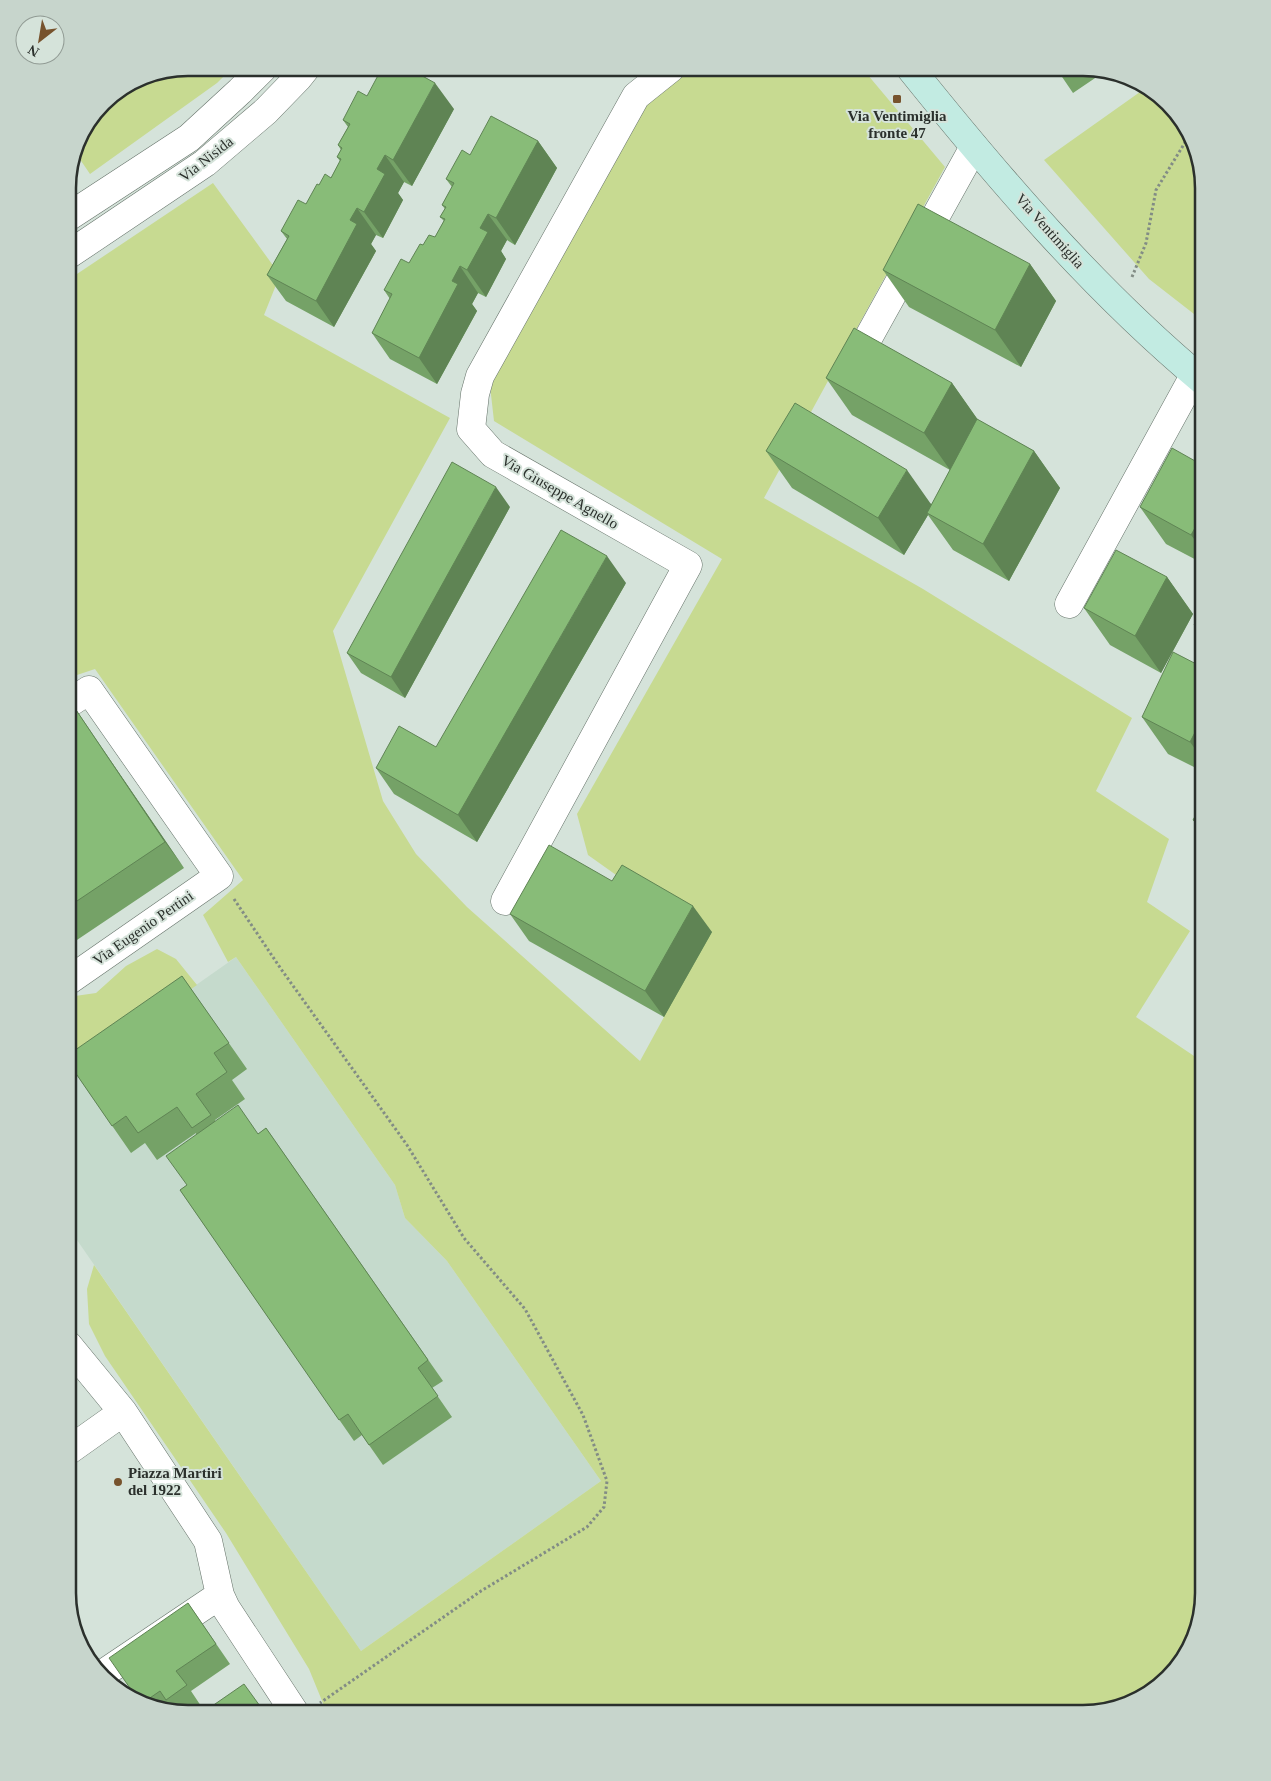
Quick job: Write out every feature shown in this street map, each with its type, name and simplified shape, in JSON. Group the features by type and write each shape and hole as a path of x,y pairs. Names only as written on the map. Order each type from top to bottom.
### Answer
{"main road":[{"name":"Via Ventimiglia","path":"916,76 974,147 1083,268 1119,305 1195,373"}],"street":[{"name":"Via Nisida","path":"76,204 189,138 255,76"},
{"name":"Via Nisida","path":"76,249 205,163 266,111 300,76"},
{"name":"Via Giuseppe Agnello","path":"505,901 688,565 493,454 471,429 476,394 480,376 636,96 660,76"},
{"path":"839,391 974,147"},
{"path":"76,211 95,236"},
{"path":"1068,604 1195,384"},
{"path":"78,697 219,876"},
{"name":"Via Eugenio Pertini","path":"76,974 219,876"},
{"path":"76,1355 123,1412 208,1541 220,1595 226,1608 300,1705"},
{"path":"76,1445 123,1412"},
{"path":"108,1671 220,1595"}],"path":[{"path":"1119,305 1146,243 1156,190 1185,143"},
{"path":"219,876 281,969 407,1145 464,1238 526,1309 583,1415 607,1481 604,1508 587,1527 481,1591 311,1705"}],"shaded area":[{"path":"236,957 395,1185 405,1218 447,1261 601,1481 361,1651 76,1239 76,1069"}],"green space":[{"path":"224,76 217,83 90,174 80,159 82,152 95,126 104,114 120,99 145,85 166,78"},
{"path":"682,76 869,76 945,167 764,498 923,589 1132,718 1096,791 1169,839 1147,902 1190,931 1136,1017 1195,1057 1195,1593 1191,1622 1180,1649 1172,1661 1151,1682 1139,1690 1112,1701 1083,1705 324,1705 309,1669 226,1533 105,1356 89,1324 87,1289 94,1265 361,1651 601,1481 447,1261 405,1218 395,1185 236,957 228,962 203,915 243,880 95,669 76,675 76,275 213,183 280,275 264,315 450,418 333,631 383,801 416,854 467,907 640,1061 664,1017 640,892 588,855 577,814 722,559 494,421 489,377 646,104"},
{"path":"1140,92 1162,109 1180,132 1191,159 1194,174 1195,315 1149,279 1044,160"},
{"path":"157,949 176,959 197,985 76,1069 76,996 96,993 126,966"}],"building":[{"path":"378,76 422,76 435,83 393,160 385,155 377,169 385,174 364,212 357,208 350,220 357,224 316,301 267,275 289,236 281,231 298,200 306,204 325,174 331,178 341,159 337,157 342,148 338,145 350,124 343,120 358,91 367,96"},
{"path":"491,116 538,141 496,218 488,214 480,228 488,232 467,270 460,266 452,281 458,284 419,358 372,333 392,294 384,290 401,259 409,263 420,244 423,245 429,235 435,237 445,219 440,217 446,207 442,205 454,183 446,179 462,150 470,155"},
{"path":"918,204 1030,264 995,330 883,270"},
{"path":"854,328 952,383 924,433 826,378"},
{"path":"795,403 907,470 878,518 766,451"},
{"path":"977,419 1034,451 983,544 927,513"},
{"path":"1172,448 1195,461 1195,528 1191,535 1140,507"},
{"path":"452,462 496,487 391,677 347,653"},
{"path":"561,530 607,556 458,815 376,768 399,726 436,747"},
{"path":"1116,550 1167,577 1135,636 1084,608"},
{"path":"1173,652 1195,663 1195,732 1190,742 1142,717"},
{"path":"76,710 165,842 76,902"},
{"path":"549,845 612,881 622,865 693,906 645,991 510,914"},
{"path":"182,976 229,1043 214,1053 227,1072 196,1094 211,1115 192,1128 177,1107 138,1133 126,1116 112,1126 76,1074 76,1049"},
{"path":"238,1105 258,1134 266,1128 428,1360 418,1368 438,1396 369,1445 348,1414 339,1420 180,1190 187,1185 166,1156"},
{"path":"188,1603 216,1644 176,1671 187,1685 166,1700 160,1691 150,1698 130,1688 109,1658"},
{"path":"244,1684 259,1705 214,1705"}],"place":[{"name":"Via Ventimiglia fronte 47","path":"897,99"},
{"name":"Piazza Martiri del 1922","path":"118,1482"}]}
